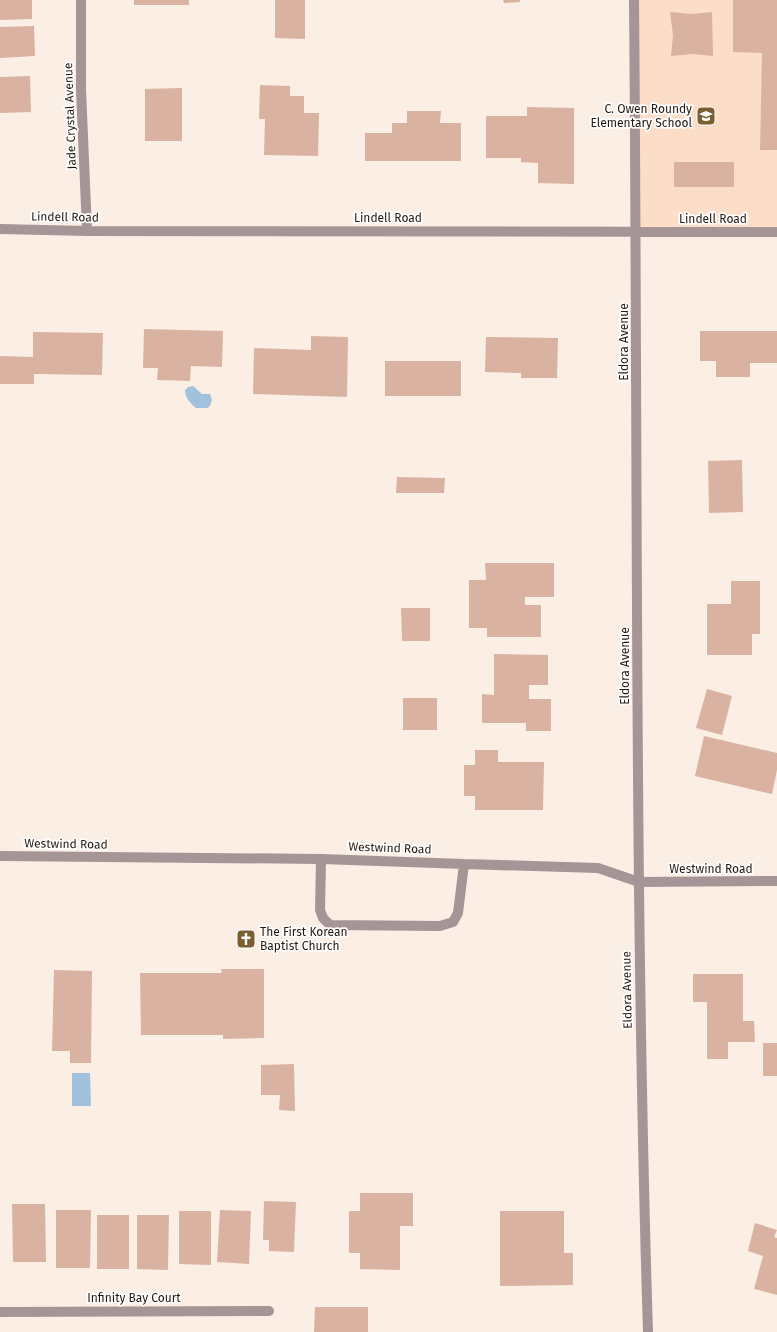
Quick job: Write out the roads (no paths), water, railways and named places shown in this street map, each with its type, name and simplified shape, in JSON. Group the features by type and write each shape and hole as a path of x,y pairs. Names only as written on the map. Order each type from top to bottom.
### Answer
{"street":[{"name":"Jade Crystal Avenue","path":"81,0 81,89 87,232"},
{"name":"Eldora Avenue","path":"634,0 638,882 648,1332"},
{"name":"Lindell Road","path":"0,229 87,232 777,232"},
{"name":"Westwind Road","path":"0,856 321,859 598,868 638,882 777,881"},
{"path":"321,859 320,910 323,918 330,925 440,926 453,922 458,913 464,864"},
{"name":"Infinity Bay Court","path":"0,1312 269,1311"}],"water":[{"path":"193,386 202,394 210,394 212,400 210,406 207,408 196,408 190,402 185,390 188,387"},
{"path":"72,1073 90,1073 91,1106 72,1106"}],"place":[{"name":"C. Owen Roundy Elementary School","path":"706,116"},
{"name":"The First Korean Baptist Church","path":"246,939"}]}
